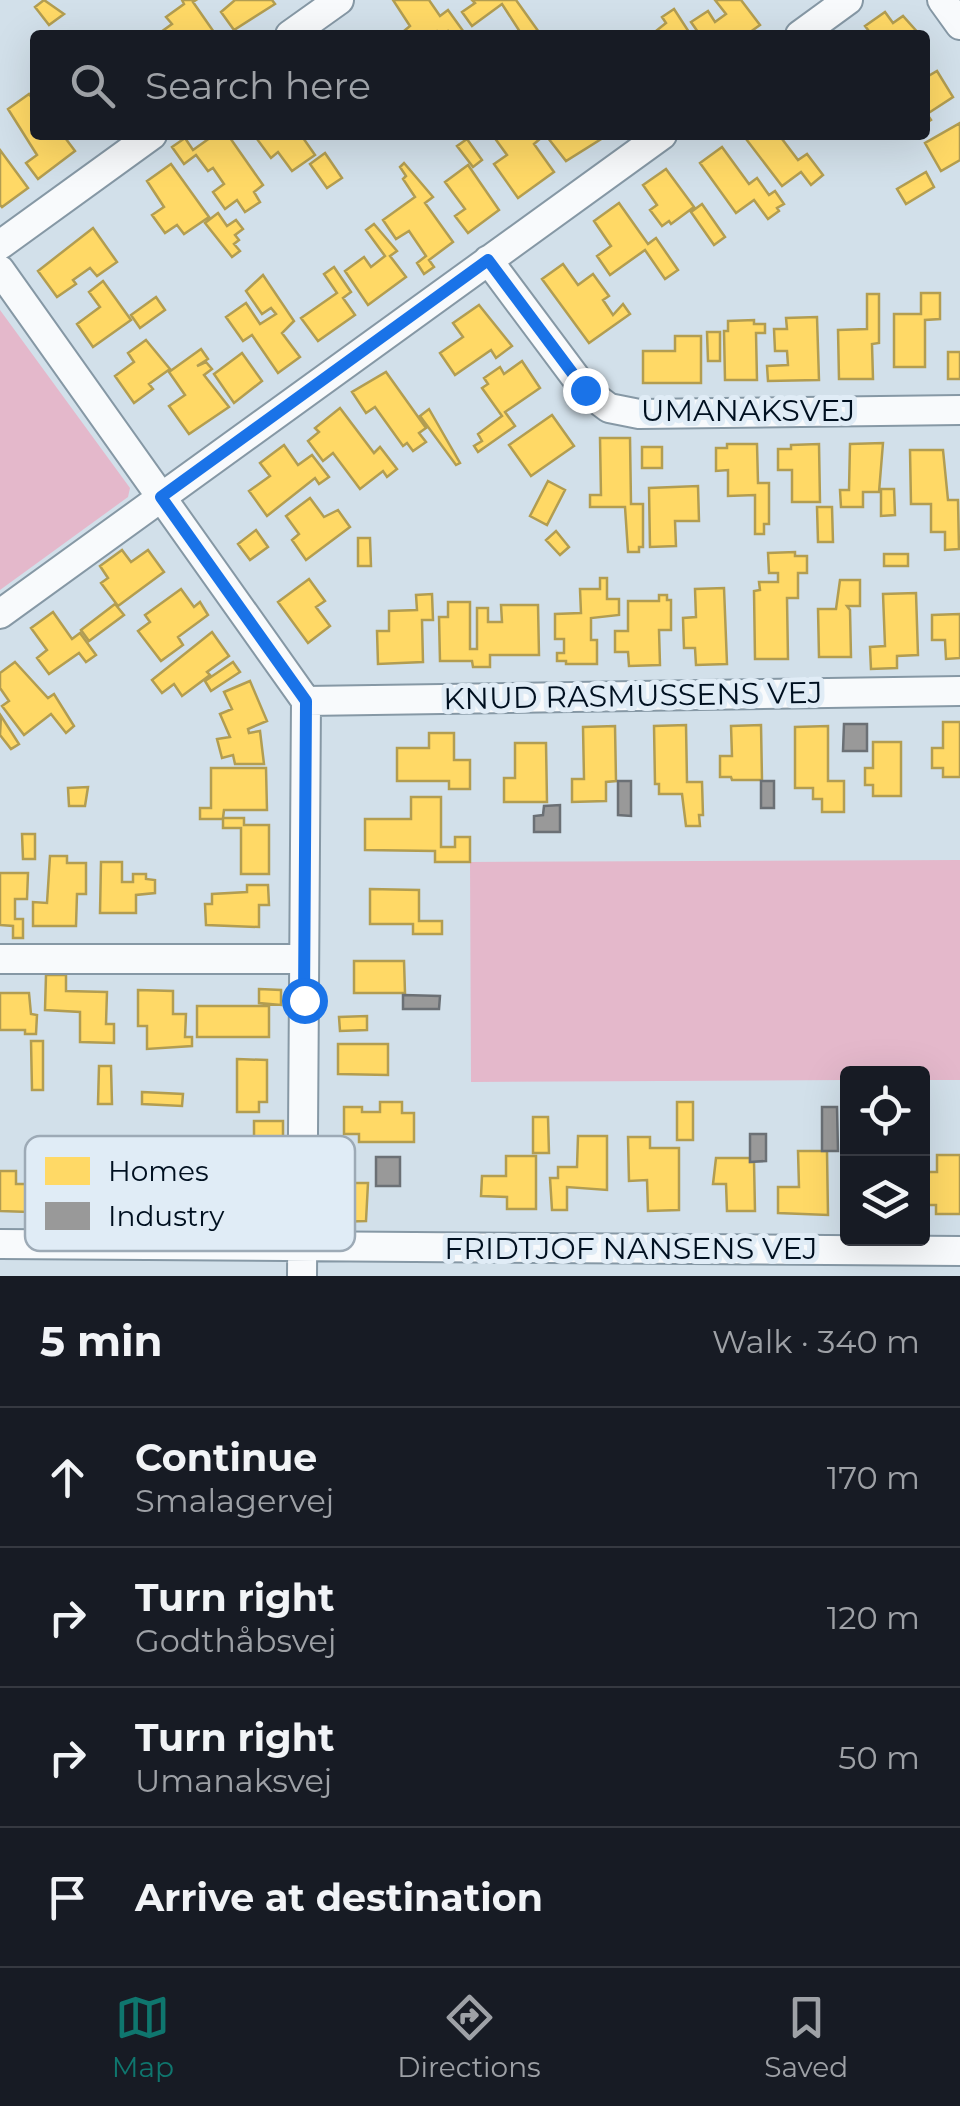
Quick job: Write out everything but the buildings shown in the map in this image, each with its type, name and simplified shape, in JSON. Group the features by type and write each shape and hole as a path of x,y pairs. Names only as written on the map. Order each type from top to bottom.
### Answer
{"street":[{"path":"297,30 339,0"},
{"path":"807,30 848,0"},
{"path":"942,0 960,25"},
{"path":"0,245 145,140"},
{"path":"0,614 655,140"},
{"name":"UMANAKSVEJ","path":"488,260 585,390 609,408 638,414 960,410"},
{"path":"0,270 306,701 303,1136"},
{"name":"KNUD RASMUSSENS VEJ","path":"306,701 960,691"},
{"path":"0,959 304,960"},
{"name":"FRIDTJOF NANSENS VEJ","path":"0,1244 25,1244"},
{"name":"FRIDTJOF NANSENS VEJ","path":"355,1247 960,1250"}],"shaded area":[{"path":"0,310 130,488 128,497 0,590"},
{"path":"960,860 960,1080 930,1080 930,1066 840,1066 840,1080 471,1082 470,862"}],"route":[{"path":"304,1000 306,701 161,497 488,260 585,390"}]}
